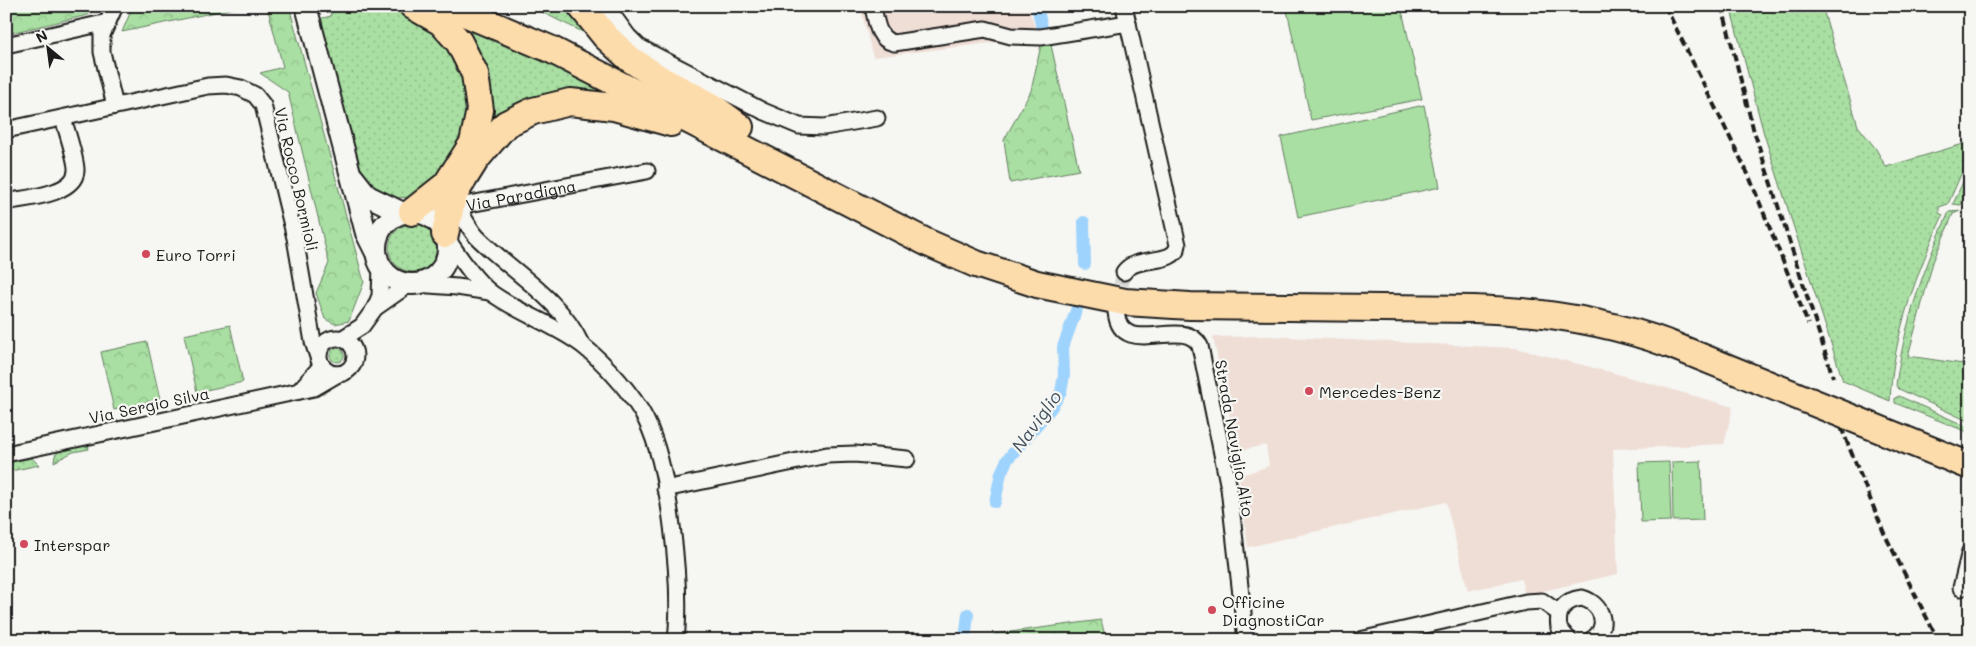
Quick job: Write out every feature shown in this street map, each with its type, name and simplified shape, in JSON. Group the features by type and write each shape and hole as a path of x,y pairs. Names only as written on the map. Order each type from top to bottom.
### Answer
{"highway":[{"path":"408,212 446,185 473,143 480,110 476,74 464,49 441,22 413,6"},
{"path":"448,6 550,49 922,240 964,259 1025,281 1075,294 1110,300 1171,305 1512,310 1672,335 1970,447"},
{"path":"498,6 547,28 954,237 1021,262 1073,275 1130,284 1176,288 1462,291 1528,295 1604,307 1970,466"},
{"path":"581,6 606,37 630,58 662,80 710,105 740,127"},
{"path":"446,236 453,196 490,140 506,124 533,111 570,102 614,107 672,123 802,178"}],"street":[{"path":"114,6 102,36 102,52 115,106"},
{"name":"Via Paradigna","path":"306,6 366,233 388,276 411,284 457,286 490,292"},
{"path":"606,6 628,36 639,47 777,118 799,126 815,127 877,118"},
{"path":"873,6 882,36 887,41 894,42 986,29 1011,36 1041,37 1128,23"},
{"path":"1124,6 1178,245 1177,252 1172,256 1135,263 1124,272"},
{"path":"6,45 108,22"},
{"name":"Via Rocco Bormioli","path":"6,130 208,86 226,85 255,95 263,105 274,148 313,342 320,363"},
{"path":"6,202 63,190 72,180 76,171 64,118"},
{"name":"Via Paradigna","path":"349,171 368,196 408,212 426,214 438,222 469,269 490,292 582,345 615,377 646,420 659,459 665,489 679,613 676,640"},
{"name":"Via Paradigna","path":"582,345 555,305 476,236 462,215 464,205 647,171"},
{"path":"320,363 326,370 338,374 350,369 356,357 362,326 375,308 380,296 377,238 382,227 392,218 408,212"},
{"path":"375,308 411,284 427,281 438,274 445,264 448,252 446,236"},
{"name":"Strada Naviglio Alto","path":"1116,312 1121,328 1130,334 1142,336 1188,335 1196,339 1200,346 1229,488 1246,640"},
{"path":"309,318 353,346 356,357"},
{"path":"299,391 320,363 321,347 325,342 340,338 362,326"},
{"name":"Via Sergio Silva","path":"6,454 314,388 338,374"},
{"path":"665,489 828,455 855,454 907,459"},
{"path":"1961,588 1970,551"},
{"path":"1569,640 1559,628 1559,613 1566,603 1573,599 1590,600 1598,606 1602,614 1603,623 1600,631 1591,640"},
{"path":"1360,640 1526,602 1542,601 1559,613"}],"shaded area":[{"path":"860,6 1028,6 1041,45 999,42 873,57"},
{"path":"1267,336 1515,348 1610,372 1733,407 1724,444 1613,449 1618,574 1525,595 1521,579 1468,591 1446,502 1248,547 1239,476 1269,466 1266,445 1237,451 1213,337"}],"green space":[{"path":"6,6 99,6 88,15 6,34"},
{"path":"133,6 244,6 122,32"},
{"path":"267,6 289,6 364,282 349,321 335,324 325,319 316,293 329,263 288,92 260,73 283,67"},
{"path":"329,6 397,6 407,10 452,41 474,115 441,183 412,197 394,198 382,195 362,178 319,19 331,16"},
{"path":"529,6 575,6 593,37"},
{"path":"1286,6 1401,6 1422,99 1311,120"},
{"path":"1730,6 1822,6 1858,126 1876,149 1886,167 1970,142 1970,154 1948,204 1939,207 1939,213 1943,215 1915,283 1901,329 1892,377 1890,401 1843,381 1764,134"},
{"path":"464,23 603,88 608,93 488,131 458,26"},
{"path":"1041,45 1051,45 1079,170 1010,183 1004,140 1031,91"},
{"path":"1424,105 1440,187 1298,217 1281,137"},
{"path":"1970,166 1968,182 1961,205 1953,204"},
{"path":"1960,211 1953,214 1933,262 1908,356 1970,365 1970,422 1899,389 1896,385 1904,339 1923,276 1949,212"},
{"path":"413,224 422,226 430,231 435,239 437,248 435,257 430,265 422,270 413,272 404,270 396,265 391,257 389,248 391,239 396,231 404,226"},
{"path":"230,325 243,382 197,392 184,335"},
{"path":"147,342 160,399 114,410 101,352"},
{"path":"334,348 340,348 344,355 340,362 334,362 330,358 330,352"},
{"path":"1899,396 1970,428 1970,433 1895,403 1895,398"},
{"path":"88,445 89,449 73,452 54,462 55,455 59,452"},
{"path":"32,458 39,465 6,472 6,463"},
{"path":"1701,461 1703,520 1673,521 1672,462"},
{"path":"1669,462 1671,521 1641,522 1639,463"},
{"path":"1101,620 1106,640 993,640 995,634"}],"waterway":[{"name":"Naviglio","path":"1037,6 1042,28"},
{"name":"Naviglio","path":"1084,222 1085,264"},
{"name":"Naviglio","path":"995,502 1001,473 1007,460 1051,408 1061,392 1064,375 1063,347 1077,308"},
{"name":"Naviglio","path":"965,640 968,614"}],"tunnel":[{"path":"1116,307 1124,272"}],"railway":[{"path":"1665,6 1749,176 1808,324"},
{"path":"1722,6 1753,128 1833,377"},
{"path":"1841,427 1884,533 1938,640"}],"place":[{"name":"Euro Torri","path":"146,254"},
{"name":"Mercedes-Benz","path":"1309,391"},
{"name":"Interspar","path":"24,544"},
{"name":"Officine DiagnostiCar","path":"1212,610"}]}
